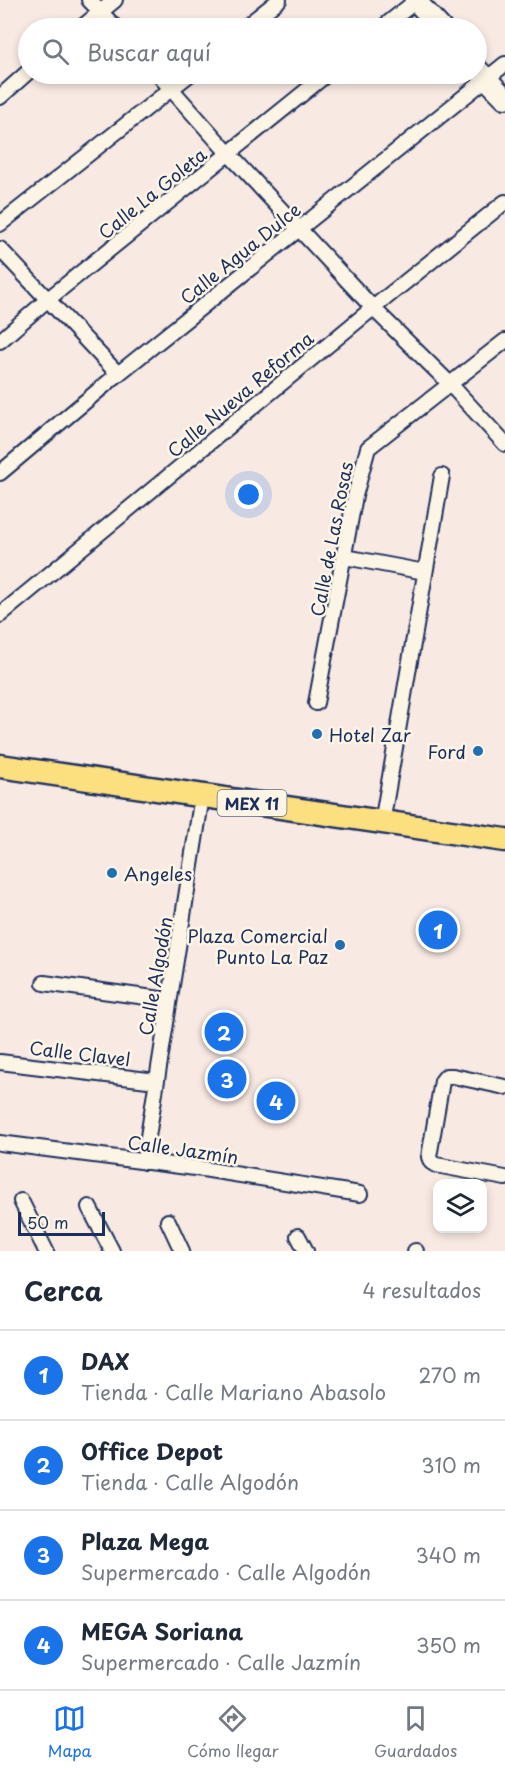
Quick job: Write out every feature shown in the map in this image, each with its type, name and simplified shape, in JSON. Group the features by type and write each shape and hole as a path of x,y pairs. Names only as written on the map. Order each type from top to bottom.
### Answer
{"main road":[{"name":"MEX 11","path":"0,766 505,840"}],"street":[{"path":"89,0 106,18"},
{"path":"93,18 115,0"},
{"path":"394,18 416,0 432,18"},
{"path":"254,18 271,2"},
{"name":"Calle Agua Dulce","path":"487,71 505,64"},
{"path":"487,78 505,98"},
{"path":"0,97 18,81"},
{"path":"168,84 298,229 450,384 505,444"},
{"path":"0,224 177,84"},
{"name":"Calle La Goleta","path":"0,341 47,300 315,84"},
{"name":"Calle Agua Dulce","path":"0,473 118,374 298,229 469,84"},
{"name":"Calle Nueva Reforma","path":"0,615 505,202"},
{"path":"0,249 118,374"},
{"name":"Calle de Las Rosas","path":"316,703 355,496 368,448 505,340"},
{"path":"382,823 442,476"},
{"path":"345,557 425,572"},
{"name":"Calle Algodón","path":"144,1162 202,796"},
{"path":"44,983 168,1000"},
{"name":"Calle Clavel","path":"0,1062 156,1081"},
{"path":"505,1087 446,1076 442,1081 429,1157 436,1165 505,1178"},
{"name":"Calle Jazmín","path":"0,1143 203,1169 360,1194"},
{"path":"21,1201 46,1251"},
{"path":"89,1207 112,1251"},
{"path":"168,1221 182,1251"},
{"path":"298,1236 306,1251"}],"place":[{"name":"Hotel Zar","path":"317,734"},
{"name":"Ford","path":"478,751"},
{"name":"Angeles","path":"112,873"},
{"name":"DAX","path":"438,930"},
{"name":"Plaza Comercial Punto La Paz","path":"340,945"},
{"name":"Office Depot","path":"224,1032"},
{"name":"Plaza Mega","path":"227,1079"},
{"name":"MEGA Soriana","path":"276,1101"}]}
